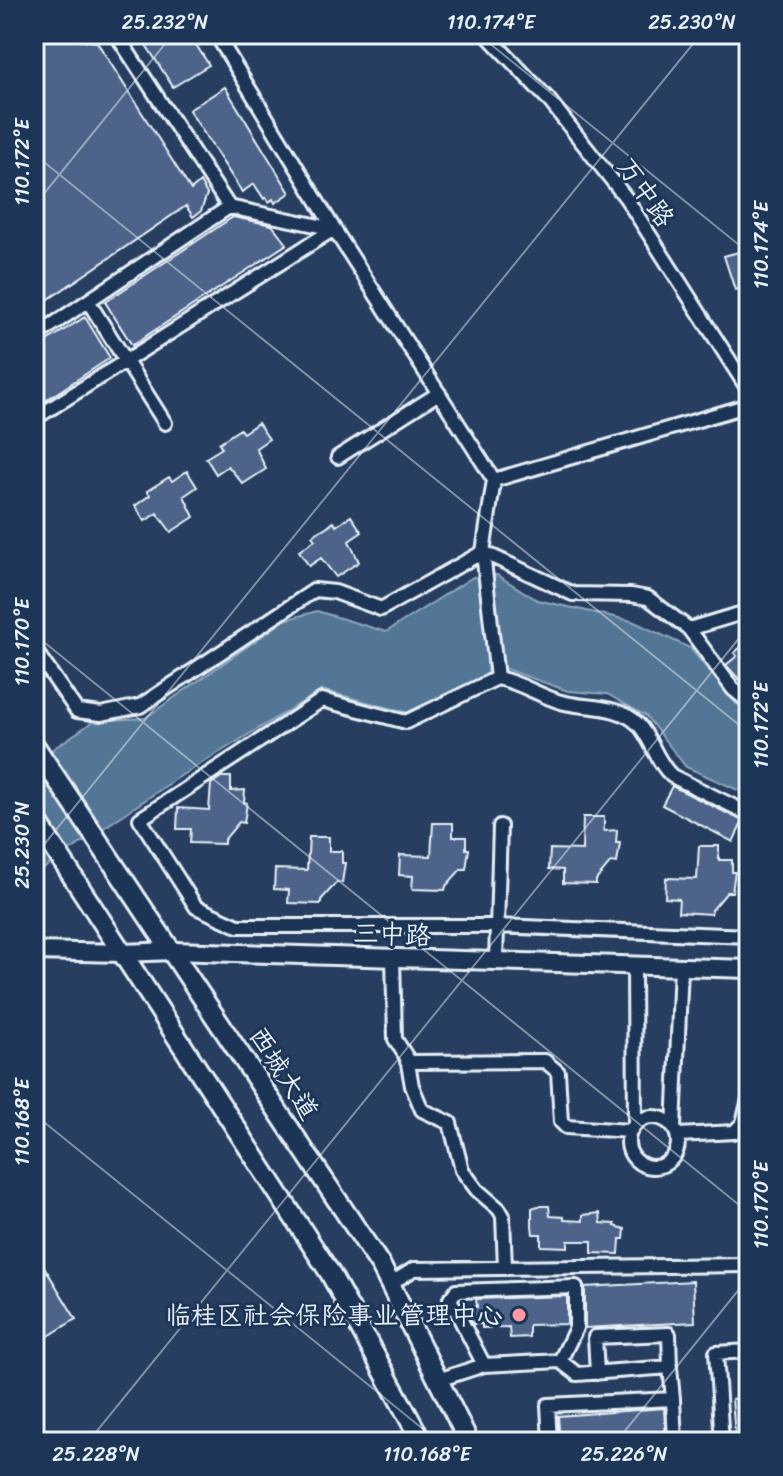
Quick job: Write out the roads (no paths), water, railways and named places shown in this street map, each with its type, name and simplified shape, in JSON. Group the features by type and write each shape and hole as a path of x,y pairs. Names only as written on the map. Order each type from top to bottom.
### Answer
{"highway":[{"name":"西城大道","path":"34,745 372,1253 469,1442"},
{"path":"34,817 330,1273 422,1442"}],"main road":[{"name":"三中路","path":"34,951 173,951 749,969"}],"street":[{"path":"116,34 229,207 334,229"},
{"path":"216,34 334,229 494,480 483,552 497,678"},
{"name":"万中路","path":"486,34 548,99 626,198 749,391"},
{"path":"34,337 229,207"},
{"path":"34,419 334,229"},
{"path":"88,301 165,423"},
{"path":"338,457 439,393"},
{"path":"494,480 749,405"},
{"path":"483,552 573,594 648,598 689,629 733,689 749,702"},
{"path":"34,649 77,711 87,714 118,711 140,706 315,590 335,592 381,609 483,552"},
{"path":"689,629 749,611"},
{"path":"749,814 672,776 664,769 638,724 614,710 560,702 512,681 497,678 406,722 322,700 140,819 196,907 238,926 496,926 749,936"},
{"path":"496,961 500,826"},
{"path":"393,958 395,1039 407,1062 422,1110 450,1123 462,1170 503,1216 505,1268"},
{"path":"634,967 632,1127 628,1147 643,1165 651,1167 660,1166 673,1157 678,1140 681,967"},
{"path":"407,1062 545,1061 558,1072 561,1122 566,1127 632,1127 649,1116 666,1119 677,1132 734,1132 743,1123 749,1099"},
{"path":"390,1284 414,1269 749,1265"},
{"path":"484,1365 450,1299 456,1291 576,1287 576,1328 560,1361"},
{"path":"597,1373 595,1337 669,1334 675,1442"},
{"path":"722,1442 716,1353 749,1351"},
{"path":"438,1380 484,1365 560,1361 577,1374 670,1367"},
{"path":"550,1442 548,1405 673,1399"}],"water":[{"path":"497,575 537,600 632,621 690,648 736,704 749,709 749,795 686,767 646,716 607,694 568,691 506,669 409,713 322,690 182,775 34,875 34,762 94,721 145,718 285,620 317,611 386,632 473,577"}],"place":[{"name":"临桂区社会保险事业管理中心","path":"519,1315"}]}
